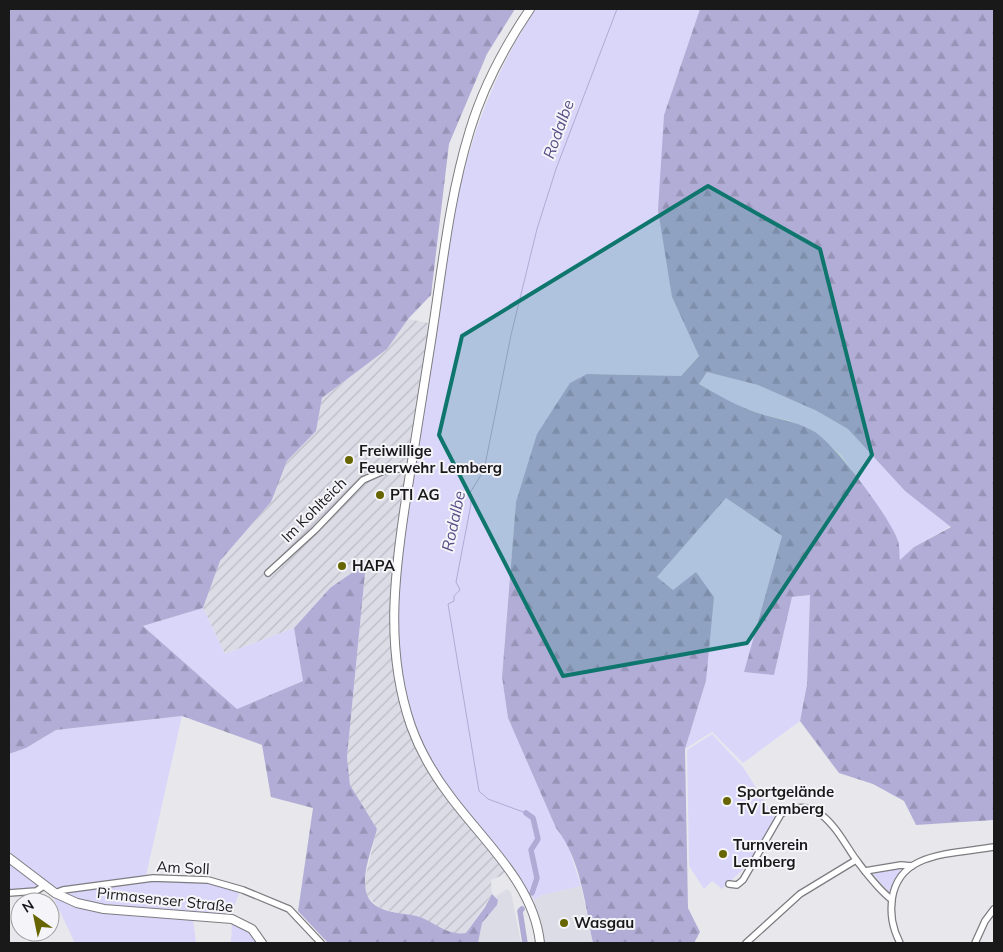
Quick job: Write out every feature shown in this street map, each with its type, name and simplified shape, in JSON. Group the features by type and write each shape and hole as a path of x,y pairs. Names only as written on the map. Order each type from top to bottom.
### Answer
{"street":[{"path":"530,9 506,47 486,87 463,154 450,221 410,469 393,603 395,660 404,703 419,744 438,779 519,886 532,911 540,943"},
{"name":"Im Kohlteich","path":"268,573 320,525 363,480 388,468 410,469"},
{"path":"730,884 737,884 743,880 782,814 801,808 815,811 835,828 856,860 891,899"},
{"path":"865,871 901,865 912,866 935,857 994,848"},
{"name":"Pirmasenser Straße","path":"9,858 53,892"},
{"path":"746,943 800,894 856,860"},
{"path":"900,943 893,922 891,899 897,883 912,866"},
{"name":"Am Soll","path":"58,892 153,878 208,880 243,890 289,910 322,943"},
{"path":"9,893 36,891 44,886"},
{"name":"Pirmasenser Straße","path":"60,895 94,907 232,919 252,929 262,943"},
{"path":"975,943 985,921 994,908"}],"highlighted area":[{"path":"708,186 820,249 872,455 747,643 563,676 439,435 462,336"}],"shaded area":[{"path":"536,9 700,9 664,115 672,297 699,355 681,376 587,374 516,502 502,677 508,718 556,828 567,842 581,886 542,895 534,900 442,778 418,733 407,699 400,664 398,593 406,522 457,198 473,141 493,87"},
{"path":"408,319 434,324 400,535 400,689 424,755 507,868 503,875 491,880 492,894 466,933 456,935 442,928 378,907 367,895 364,883 377,829 350,785 347,757 366,563 330,588 294,628 225,654 203,608 220,561 271,502 287,461 316,431 322,398 387,349"},
{"path":"707,372 758,385 817,411 848,429 905,491 951,526 914,547 900,561 877,507 841,455 814,432 788,420 768,416 730,403 698,383"},
{"path":"726,498 782,536 774,675 792,597 810,595 807,684 800,721 743,763 712,732 685,749 706,681 673,590 657,577"},
{"path":"203,608 225,654 294,628 303,681 237,709 143,626"},
{"path":"182,716 145,880 180,879 220,884 239,894 234,907 219,915 118,907 80,900 64,894 49,885 9,853 9,754 26,748 56,730"},
{"name":"Sportgelände TV Lemberg","path":"712,734 743,767 775,818 752,861 722,889 712,881 704,889 689,866 687,750"},
{"path":"9,862 39,886 34,891 9,893"},
{"path":"899,868 901,872 889,892 873,874"},
{"path":"581,886 593,943 542,943 534,900 542,895"},
{"path":"507,889 511,892 521,943 478,943 482,923 497,905 498,900 496,896"},
{"path":"60,899 87,908 121,915 193,919 196,943 75,943 60,912"},
{"path":"232,922 247,930 258,943 231,943"}],"green space":[{"path":"9,9 515,9 487,54 449,144 431,295 408,319 387,349 322,398 316,431 287,461 271,502 220,561 203,608 143,626 237,709 303,681 294,628 330,588 366,563 347,757 350,785 377,829 366,871 366,892 370,901 378,907 420,917 454,933 466,933 492,894 498,900 497,905 482,923 478,943 328,943 298,911 313,808 271,797 262,745 182,716 56,730 26,748 9,754"},
{"path":"700,9 994,9 994,820 916,825 904,801 873,784 839,773 800,721 807,684 810,595 792,597 774,675 744,672 782,536 726,498 657,577 673,590 696,572 714,597 706,681 685,749 688,908 700,932 694,943 593,943 577,868 564,840 556,828 508,718 502,677 516,502 537,434 570,383 587,374 681,376 699,356 672,297 658,210 664,115","holes":["707,372 758,385 817,411 848,429 905,491 951,527 914,547 900,560 898,541 885,516 848,466 815,432 804,426 749,410 699,384"]}],"waterway":[{"name":"Rodalbe","path":"526,813 488,799 479,791 448,604 454,601 454,596 460,590 456,582 471,504 470,493 484,470 511,335 537,229 556,169 617,9"},
{"name":"Rodalbe","path":"526,813 533,818 538,839 531,850 537,878 532,893"},
{"name":"Rodalbe","path":"522,909 520,911 525,943"}],"place":[{"name":"Freiwillige Feuerwehr Lemberg","path":"349,460"},
{"name":"PTI AG","path":"380,495"},
{"name":"HAPA","path":"342,566"},
{"name":"Sportgelände TV Lemberg","path":"727,801"},
{"name":"Turnverein Lemberg","path":"723,854"},
{"name":"Wasgau","path":"564,923"}]}
